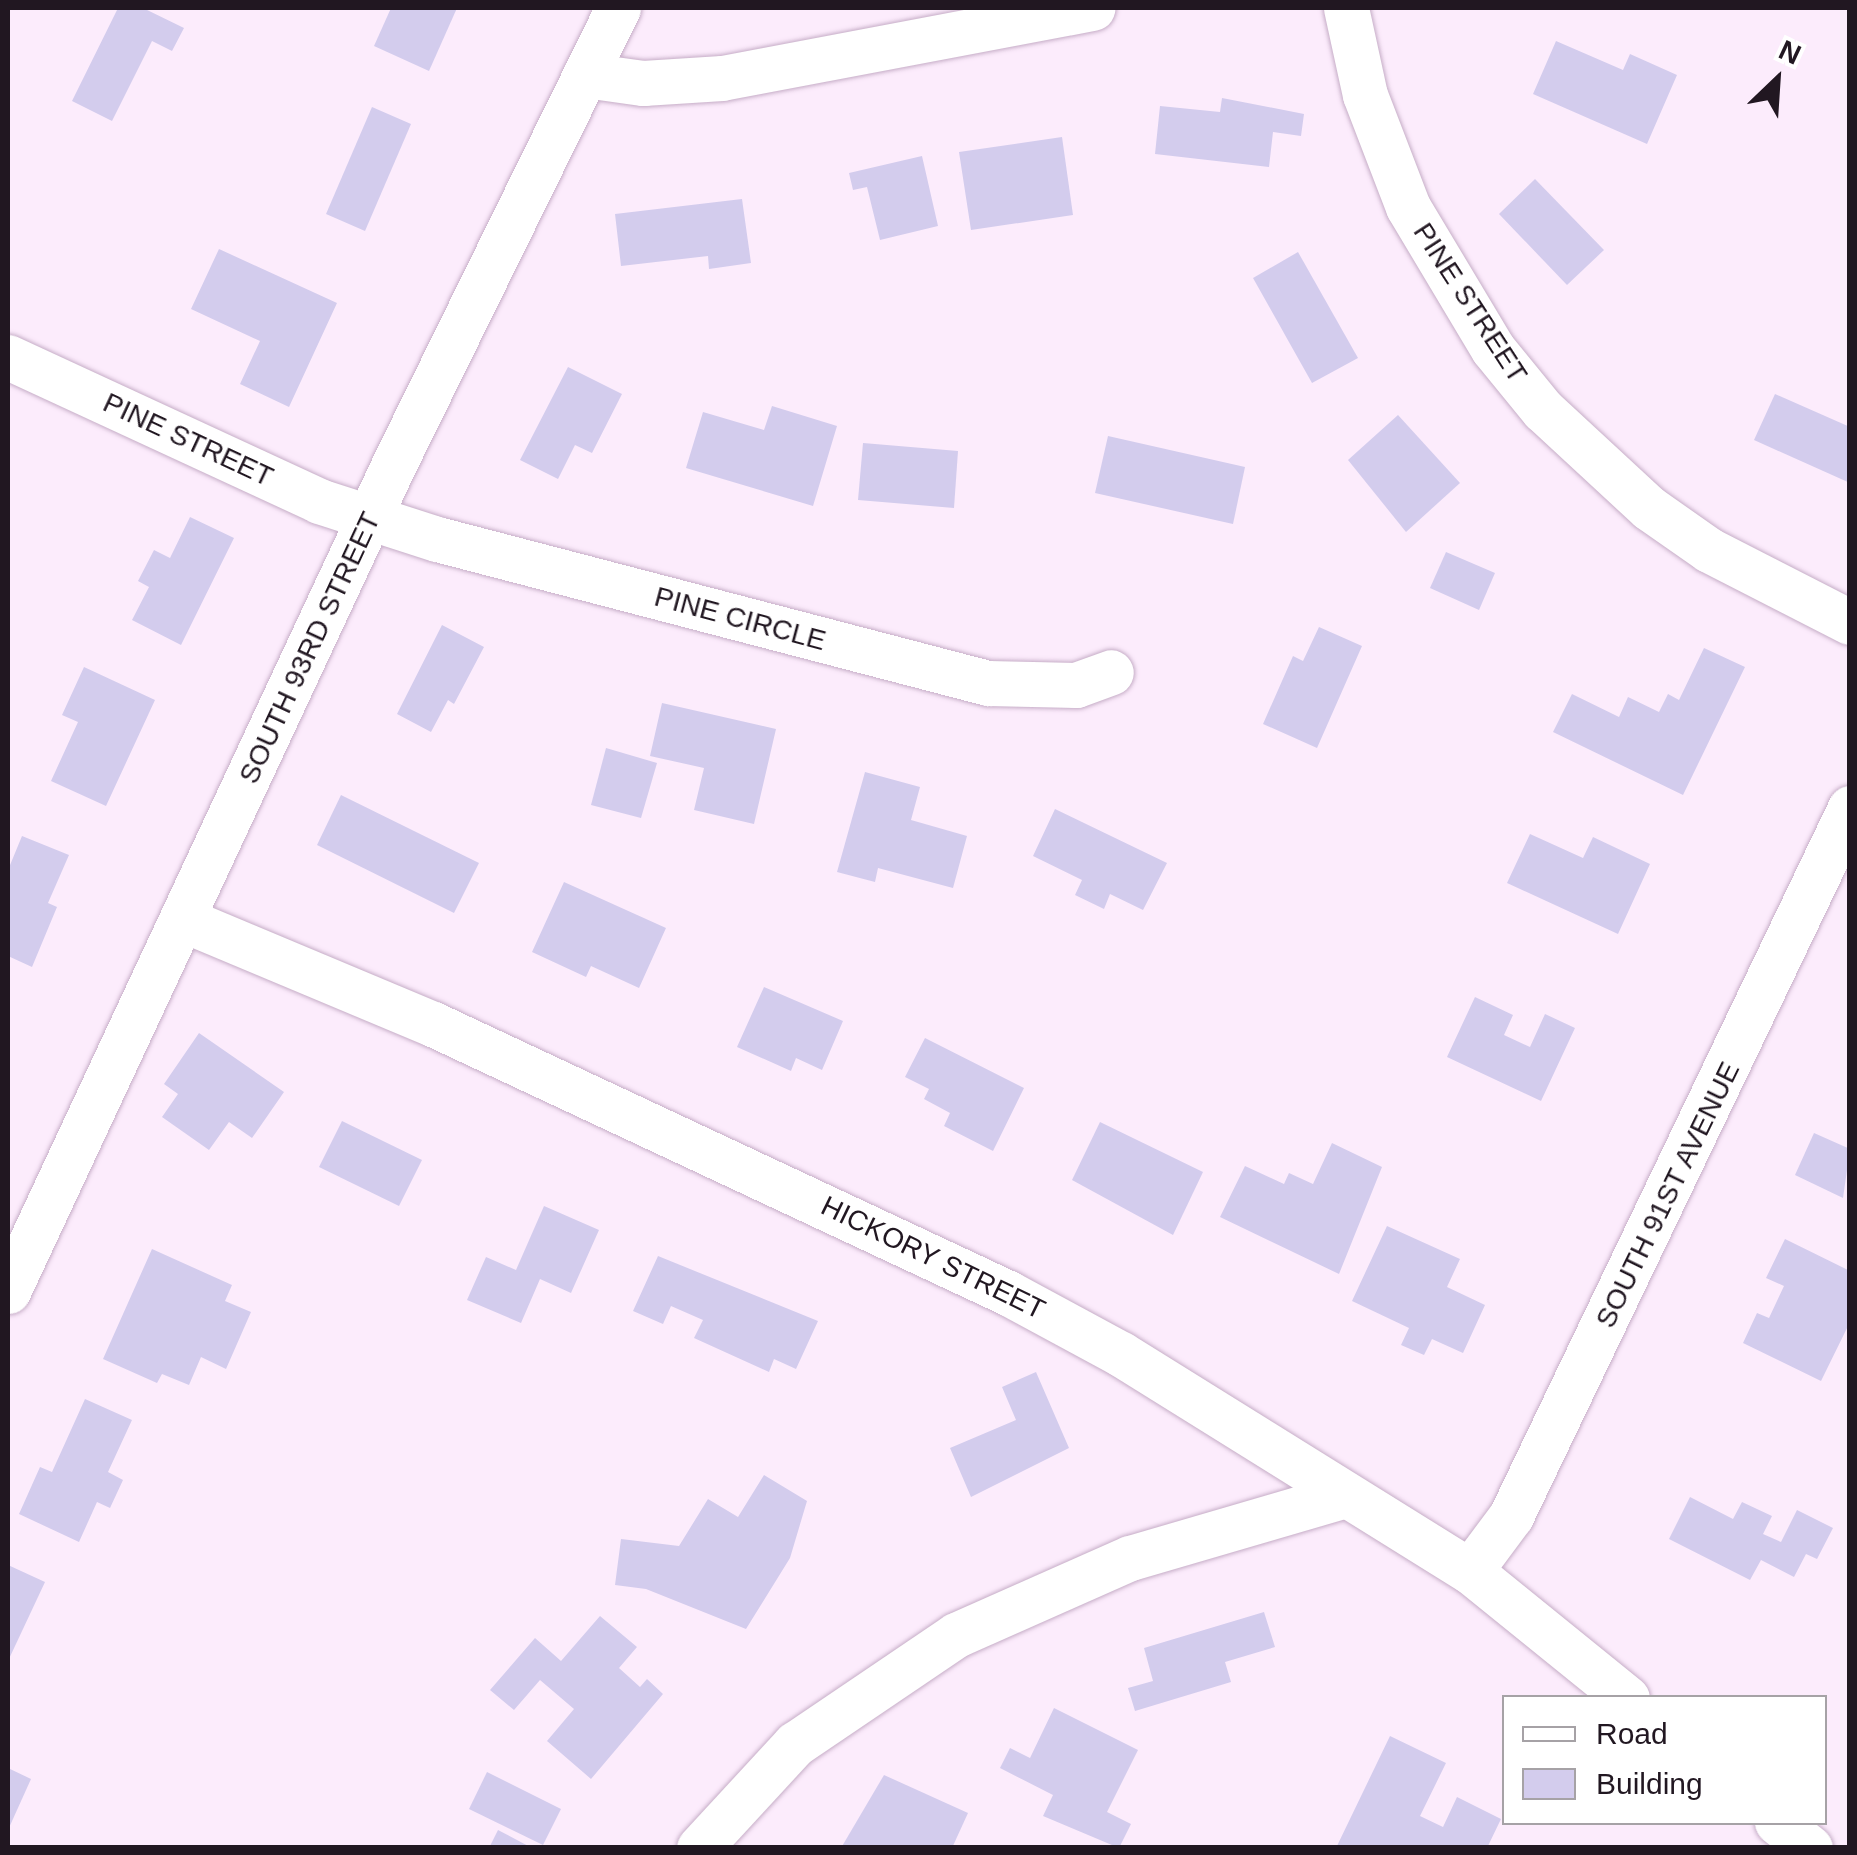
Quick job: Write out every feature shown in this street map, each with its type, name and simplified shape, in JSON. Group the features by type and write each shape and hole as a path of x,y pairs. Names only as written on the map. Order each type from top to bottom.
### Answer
{"street":[{"name":"SOUTH 93RD STREET","path":"8,1291 372,518 618,8"},
{"path":"585,75 642,83 722,78 1092,8"},
{"name":"PINE STREET","path":"1346,8 1365,95 1408,207 1446,278 1531,395 1649,508 1709,550 1850,622"},
{"name":"PINE STREET","path":"8,356 319,501 372,518"},
{"name":"PINE CIRCLE","path":"372,518 988,683 1076,685 1111,672"},
{"name":"SOUTH 91ST AVENUE","path":"1470,1571 1511,1516 1850,808"},
{"name":"HICKORY STREET","path":"182,919 433,1024 1008,1293 1120,1354 1470,1571 1623,1695"},
{"path":"699,1848 795,1744 956,1634 1130,1558 1345,1495"},
{"path":"1781,1825 1810,1848"}],"building":[{"path":"118,8 143,8 184,28 172,51 152,41 112,121 72,101"},
{"path":"391,8 457,8 429,71 374,46"},
{"path":"1556,41 1623,70 1630,54 1677,75 1647,144 1533,94"},
{"path":"1222,98 1304,114 1301,136 1273,132 1269,167 1155,154 1160,106 1220,112"},
{"path":"372,107 411,124 365,231 326,214"},
{"path":"1062,137 1073,215 971,230 959,152"},
{"path":"922,156 938,226 880,240 867,187 853,190 849,173"},
{"path":"1535,179 1604,250 1567,285 1499,214"},
{"path":"742,199 751,263 709,269 708,256 621,266 615,214"},
{"path":"219,249 337,303 289,407 240,384 260,341 191,309"},
{"path":"1298,252 1358,358 1312,383 1253,278"},
{"path":"568,367 622,394 592,453 575,445 558,479 520,460"},
{"path":"1775,394 1850,427 1850,483 1754,440"},
{"path":"772,406 837,426 813,506 686,468 703,412 764,430"},
{"path":"1398,415 1460,483 1406,532 1348,460"},
{"path":"1108,436 1245,467 1233,524 1095,493"},
{"path":"863,443 958,451 954,508 858,500"},
{"path":"190,517 234,538 181,645 132,620 149,587 138,581 154,550 170,558"},
{"path":"1446,552 1495,573 1479,610 1430,588"},
{"path":"442,625 484,647 454,704 448,700 431,732 397,714"},
{"path":"1319,627 1362,646 1317,748 1263,724 1293,656 1303,661"},
{"path":"1704,648 1745,667 1683,795 1553,732 1572,694 1619,717 1628,697 1659,712 1668,694 1679,700"},
{"path":"84,667 155,700 106,806 51,781 78,722 62,715"},
{"path":"662,703 776,729 754,824 694,810 704,768 650,756"},
{"path":"606,748 657,763 641,818 591,805"},
{"path":"865,772 920,787 911,820 967,836 953,888 878,868 875,882 837,872"},
{"path":"341,795 479,863 454,913 317,845"},
{"path":"1055,809 1167,863 1143,910 1110,894 1104,909 1075,895 1082,880 1033,856"},
{"path":"1530,834 1583,858 1593,837 1650,864 1618,934 1507,883"},
{"path":"22,836 69,855 48,903 57,907 32,967 8,956 8,870"},
{"path":"564,882 666,928 639,988 591,966 586,977 532,952"},
{"path":"764,987 843,1021 822,1070 796,1058 791,1071 737,1047"},
{"path":"1475,997 1513,1015 1504,1035 1530,1047 1545,1014 1575,1028 1541,1101 1447,1057"},
{"path":"199,1033 284,1092 252,1138 229,1122 209,1150 162,1117 178,1094 164,1084"},
{"path":"925,1038 1024,1088 993,1151 944,1126 950,1113 924,1099 929,1089 905,1077"},
{"path":"342,1121 422,1160 399,1206 319,1167"},
{"path":"1100,1122 1203,1172 1173,1235 1072,1180"},
{"path":"1814,1133 1850,1149 1843,1198 1795,1175"},
{"path":"1332,1143 1382,1167 1339,1274 1220,1217 1245,1166 1284,1184 1289,1173 1313,1184"},
{"path":"544,1206 599,1230 571,1293 540,1279 521,1323 467,1300 486,1257 516,1270"},
{"path":"1387,1226 1460,1259 1447,1287 1485,1305 1463,1353 1432,1339 1424,1355 1401,1345 1409,1328 1352,1301"},
{"path":"1785,1239 1850,1271 1850,1322 1821,1381 1743,1343 1757,1313 1769,1318 1784,1286 1766,1278"},
{"path":"152,1249 232,1285 225,1301 251,1312 226,1369 201,1357 189,1385 162,1374 157,1383 103,1359"},
{"path":"658,1256 818,1321 796,1369 774,1359 769,1372 694,1338 703,1320 671,1306 663,1324 633,1311"},
{"path":"1036,1372 1069,1448 971,1497 950,1448 1016,1420 1002,1387"},
{"path":"85,1399 132,1420 108,1472 123,1480 110,1508 97,1502 79,1542 19,1514 40,1467 52,1472"},
{"path":"764,1475 807,1501 790,1558 746,1629 646,1589 615,1585 621,1539 679,1546 708,1499 738,1517"},
{"path":"1690,1497 1733,1519 1742,1502 1772,1516 1763,1534 1781,1542 1797,1510 1833,1528 1817,1559 1806,1554 1794,1577 1761,1560 1750,1580 1669,1539"},
{"path":"8,1565 45,1582 8,1661"},
{"path":"1264,1612 1275,1647 1225,1662 1231,1682 1135,1711 1128,1688 1153,1681 1144,1648"},
{"path":"600,1616 637,1647 619,1668 640,1687 647,1679 663,1694 591,1779 547,1741 574,1709 540,1680 514,1710 490,1690 535,1638 561,1661"},
{"path":"1054,1708 1138,1750 1107,1812 1131,1824 1119,1848 1043,1816 1053,1795 1000,1768 1010,1748 1030,1758"},
{"path":"1390,1736 1446,1763 1420,1816 1443,1827 1457,1797 1501,1819 1487,1848 1336,1848"},
{"path":"8,1768 31,1779 8,1830"},
{"path":"487,1772 561,1809 543,1845 469,1809"},
{"path":"884,1775 968,1813 952,1848 841,1848"},
{"path":"498,1830 532,1848 489,1848"}]}
